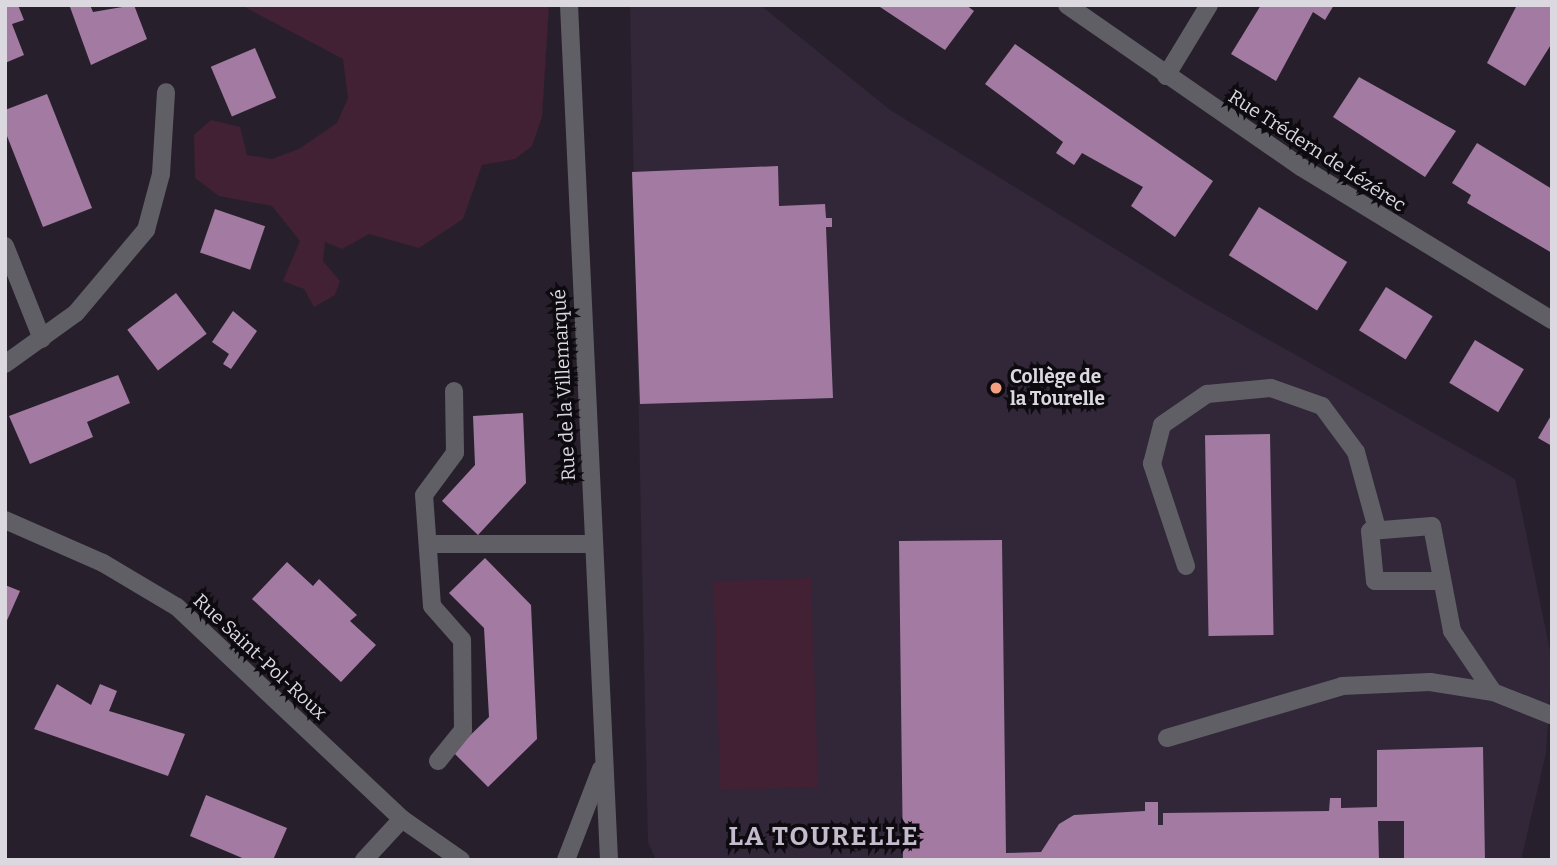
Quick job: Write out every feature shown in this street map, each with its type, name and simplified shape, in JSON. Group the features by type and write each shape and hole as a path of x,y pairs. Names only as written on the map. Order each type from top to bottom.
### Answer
{"street":[{"name":"Rue de la Villemarqué","path":"569,5 609,860"},
{"name":"Rue Trédern de Lézérec","path":"1067,5 1166,76 1384,220 1552,320"},
{"path":"1166,76 1209,5"},
{"path":"5,364 42,339 99,290 146,230 161,174 166,92"},
{"path":"5,246 42,339"},
{"path":"1186,566 1152,464 1162,425 1207,394 1270,388 1322,406 1356,452 1377,529"},
{"path":"438,761 463,730 462,639 432,606 424,495 455,453 454,391"},
{"name":"Rue Saint-Pol-Roux","path":"5,520 103,563 177,607 401,819 461,860"},
{"path":"1439,581 1375,581 1368,538 1377,529 1432,526 1439,581 1452,631 1493,692"},
{"path":"429,544 593,544"},
{"path":"1167,738 1342,686 1430,682 1493,692 1551,715"},
{"name":"Rue de la Villemarqué","path":"566,860 603,762"},
{"path":"365,860 401,819"}],"shaded area":[{"path":"241,5 549,5 542,117 532,146 515,159 482,165 463,219 419,248 369,234 342,249 325,242 323,261 340,281 335,295 314,307 304,289 283,281 300,241 272,206 219,196 195,178 194,135 211,120 240,127 247,155 272,159 299,149 337,123 348,98 343,59"},
{"name":"Collège de la Tourelle","path":"630,5 760,5 890,110 1193,297 1515,479 1552,661 1546,753 1521,860 656,860 648,842"},
{"path":"811,578 818,787 720,790 713,581"}],"building":[{"path":"5,5 18,5 24,20 12,24 24,55 5,63"},
{"path":"90,5 93,12 134,5 147,39 91,65 70,7"},
{"path":"877,5 966,5 974,11 945,50"},
{"path":"1261,5 1334,5 1325,20 1313,12 1276,81 1231,54"},
{"path":"1517,5 1552,5 1552,43 1525,86 1487,63"},
{"path":"1015,44 1213,181 1175,237 1131,206 1143,187 1082,153 1074,165 1056,153 1063,142 985,84"},
{"path":"255,48 276,98 232,116 211,67"},
{"path":"1359,77 1456,131 1425,177 1333,117"},
{"path":"47,94 92,208 43,227 5,131 5,110"},
{"path":"1477,143 1552,189 1552,253 1467,203 1471,195 1452,183"},
{"path":"778,166 779,206 825,204 826,218 832,218 832,227 826,227 833,398 640,404 632,172"},
{"path":"1259,207 1347,262 1317,310 1229,255"},
{"path":"215,209 265,226 250,270 200,252"},
{"path":"1386,287 1433,316 1406,359 1359,330"},
{"path":"176,293 207,334 158,370 127,330"},
{"path":"233,311 257,331 231,369 223,364 229,354 212,342"},
{"path":"1475,340 1524,369 1498,412 1449,383"},
{"path":"118,375 130,403 87,422 93,437 30,464 9,416"},
{"path":"523,413 526,483 478,535 442,501 475,465 473,416"},
{"path":"1552,414 1552,446 1538,438"},
{"path":"1270,434 1274,635 1209,636 1205,435"},
{"path":"1002,540 1006,853 1041,852 1059,824 1074,815 1145,811 1145,802 1158,802 1158,825 1163,825 1163,813 1329,811 1330,798 1341,798 1341,808 1377,807 1377,750 1483,747 1485,860 1404,860 1404,821 1378,821 1379,860 903,860 899,541"},
{"path":"485,558 531,605 537,739 488,787 453,752 489,717 484,628 449,593"},
{"path":"287,562 313,586 319,579 357,615 350,621 376,645 341,682 252,599"},
{"path":"5,585 20,591 5,625"},
{"path":"57,684 91,705 100,684 117,691 109,711 185,734 168,776 34,729"},
{"path":"206,795 287,828 273,860 247,860 190,836"}],"place":[{"name":"Collège de la Tourelle","path":"996,388"}],"district":[{"name":"LA TOURELLE","path":"824,837"}]}
